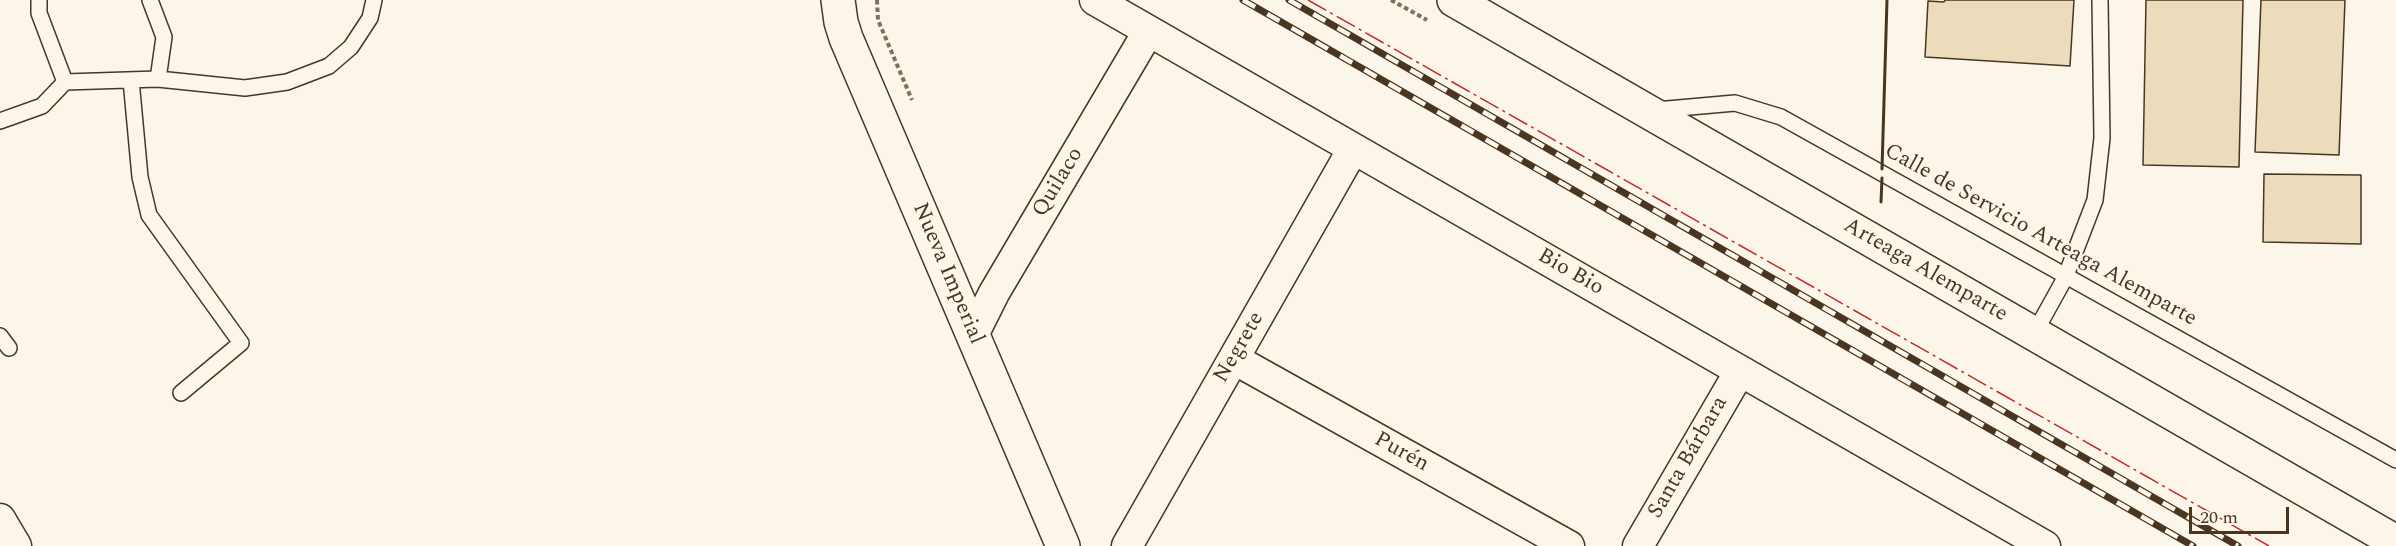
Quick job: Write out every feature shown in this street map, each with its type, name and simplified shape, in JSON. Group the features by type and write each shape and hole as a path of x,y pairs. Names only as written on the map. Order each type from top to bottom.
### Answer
{"main road":[{"name":"Nueva Imperial","path":"838,0 846,38 1063,546"},
{"name":"Arteaga Alemparte","path":"1454,0 2396,542"}],"street":[{"name":"Bio Bio","path":"1095,0 2045,546"},
{"name":"Quilaco","path":"973,335 994,293 1148,32"},
{"name":"Negrete","path":"1127,546 1353,149"},
{"name":"Purén","path":"1234,359 1569,546"},
{"name":"Santa Bárbara","path":"1638,546 1740,371"},
{"path":"0,519 16,546"}],"lane":[{"path":"39,0 39,13 65,82"},
{"path":"150,0 164,37 158,79"},
{"path":"0,121 42,106 65,82 158,79 245,88 287,82 329,66 351,47 370,18 374,0"},
{"path":"2034,334 2066,278 2095,200 2102,138 2100,0"},
{"path":"131,80 140,177 149,215 241,343 181,393"},
{"name":"Calle de Servicio Arteaga Alemparte","path":"1647,111 1735,103 1781,117 2396,460"}],"building":[{"path":"1945,0 2074,0 2070,66 1925,57 1928,1 1944,2"},
{"path":"2146,0 2243,0 2239,167 2143,165"},
{"path":"2261,0 2345,0 2339,155 2255,152"},
{"path":"2264,174 2361,175 2361,244 2263,242"}],"railway":[{"path":"1243,0 2193,546"},
{"path":"1289,0 2238,546"}],"wall":[{"path":"1882,169 1887,0"},
{"path":"1881,202 1882,178"}],"power":[{"path":"1308,0 2269,546"}]}
